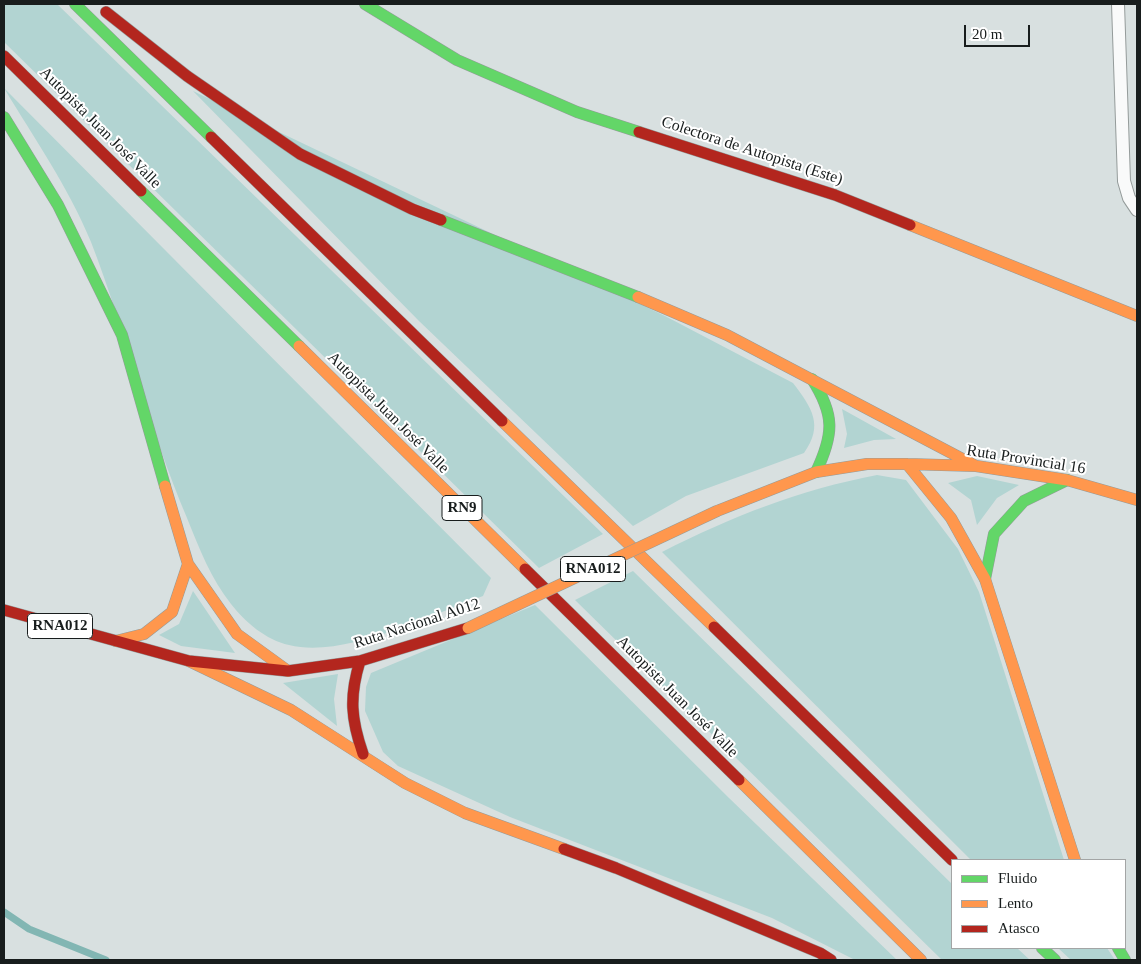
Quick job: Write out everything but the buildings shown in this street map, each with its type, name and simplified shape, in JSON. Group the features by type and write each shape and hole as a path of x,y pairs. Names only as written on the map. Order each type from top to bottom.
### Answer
{"main road":[{"path":"76,4 951,859"},
{"path":"95,4 187,76 300,154 412,209 595,279 727,335 976,466"},
{"name":"Colectora de Autopista (Este)","path":"365,4 457,60 577,112 835,195 1137,316"},
{"name":"Autopista Juan José Valle","path":"4,56 921,960"},
{"path":"4,117 58,205 122,335 188,564 237,634 288,670"},
{"path":"812,379 827,403 829,427 825,454 816,472"},
{"name":"Ruta Nacional A012","path":"4,610 189,661 288,670 360,661 468,628 718,511 816,472 867,464 907,464"},
{"path":"907,464 951,518 985,579 1075,859"},
{"name":"Ruta Provincial 16","path":"907,464 976,466 1067,480 1137,500"},
{"path":"985,579 994,534 1024,502 1067,480"},
{"path":"116,642 144,634 172,612 188,564"},
{"path":"189,661 291,710 363,754 405,783 465,813 616,868 831,960"},
{"path":"360,661 351,687 352,720 363,754"},
{"path":"1043,949 1055,960"},
{"path":"1119,949 1125,960"}],"lane":[{"path":"1118,4 1124,181 1129,198 1137,210"}],"shaded area":[{"path":"4,4 57,4 603,534 539,568 4,42"},
{"path":"4,88 491,578 483,596 387,633 335,646 311,648 280,643 264,635 243,617 217,584 206,563 173,484 104,276 82,222 50,164"},
{"path":"193,91 665,316 793,383 806,401 813,417 813,434 810,443 804,453 686,496 633,526 419,321"},
{"path":"842,409 896,439 874,440 844,448 847,434"},
{"path":"877,475 906,480 958,549 979,592 1064,859 970,859 662,552 715,527 793,496"},
{"path":"977,476 1019,485 997,498 977,525 971,500 948,483"},
{"path":"633,571 951,883 951,949 1018,949 1030,960 942,960 575,600"},
{"path":"193,591 235,653 181,646 159,635 179,624"},
{"path":"535,605 729,798 897,960 855,960 772,918 510,817 398,766 383,752 365,711 366,687 371,673"},
{"path":"338,674 334,699 337,726 283,683"},
{"path":"1059,949 1108,949 1115,960 1071,960"}],"waterway":[{"path":"4,912 29,929 106,960"}],"traffic: fast":[{"path":"75,4 211,137"},
{"path":"365,4 457,60 577,112 639,132"},
{"path":"4,117 58,205 122,335 165,486"},
{"path":"141,191 299,346"},
{"path":"441,220 638,297"},
{"path":"812,379 825,403 829,425 826,446 816,472"},
{"path":"985,579 994,534 1024,501 1067,480"},
{"path":"1043,949 1055,960"},
{"path":"1119,949 1125,960"}],"traffic: slow":[{"path":"910,225 1137,316"},
{"path":"638,297 727,335 976,466"},
{"path":"299,346 525,569"},
{"path":"502,421 714,627"},
{"path":"717,511 816,472 867,464 907,464"},
{"path":"907,464 976,466 1067,480 1137,500"},
{"path":"907,464 951,518 985,579 1075,859"},
{"path":"165,486 188,564 237,634 288,671"},
{"path":"468,628 717,511"},
{"path":"116,641 144,634 172,612 188,564"},
{"path":"189,661 291,710 405,783 465,813 564,849"},
{"path":"739,780 921,960"}],"traffic: jam":[{"path":"106,12 187,76 300,154 412,209 441,220"},
{"path":"4,56 141,191"},
{"path":"639,132 835,195 910,225"},
{"path":"211,137 502,421"},
{"path":"525,569 739,780"},
{"path":"4,610 189,661 288,671 360,661 468,628"},
{"path":"714,627 951,859"},
{"path":"360,661 354,686 353,708 356,730 363,754"},
{"path":"564,849 616,868 820,953 831,960"}]}
